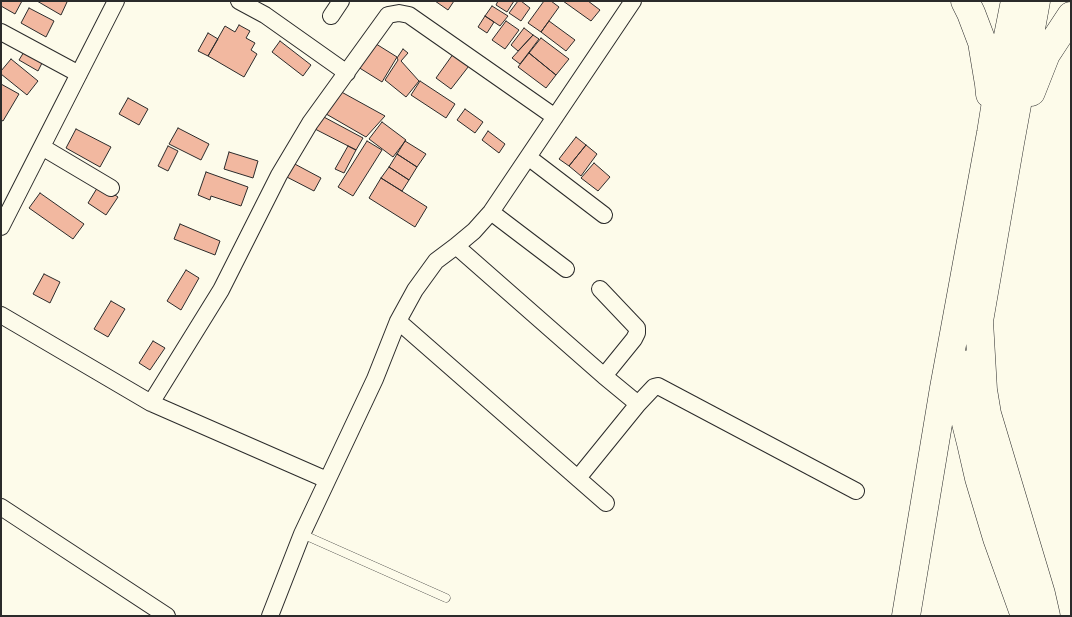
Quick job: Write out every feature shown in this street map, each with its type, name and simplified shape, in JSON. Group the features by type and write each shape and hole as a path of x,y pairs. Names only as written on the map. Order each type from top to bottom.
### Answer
{"highway":[{"path":"965,1 982,42 1000,138"},
{"path":"1015,1 1001,71 1000,138 979,321 967,376 966,423 979,478 997,538 1025,616"},
{"path":"906,616 944,388 1000,138 1036,1"},
{"path":"1000,138 1046,54 1071,16"},
{"path":"979,321 983,390 987,414 1046,616"}],"street":[{"path":"1,227 116,1"},
{"path":"239,1 264,15 346,73"},
{"path":"331,16 341,1"},
{"path":"270,616 302,534 375,379 398,321 415,290 436,260 474,231 491,212 633,1"},
{"path":"150,403 221,290 279,175 310,123 388,15 399,13 409,15 555,116"},
{"path":"1,32 79,74"},
{"path":"42,147 111,188"},
{"path":"528,157 604,215"},
{"path":"491,212 566,270"},
{"path":"456,246 638,404"},
{"path":"600,289 637,328 634,339 604,376"},
{"path":"1,315 150,403 327,480"},
{"path":"398,321 606,503"},
{"path":"578,478 638,404 654,387 658,386 856,491"},
{"path":"1,507 167,616"}],"lane":[{"path":"302,534 446,598"}],"building":[{"path":"1,1 22,1 15,14 1,6"},
{"path":"37,1 65,1 67,2 61,15"},
{"path":"435,1 454,1 448,10"},
{"path":"498,1 514,1 507,12 496,5"},
{"path":"518,1 521,1 530,8 521,21 509,13"},
{"path":"544,1 551,1 559,7 541,32 528,23"},
{"path":"563,1 588,1 600,10 591,21"},
{"path":"492,6 508,16 500,26 485,16"},
{"path":"29,8 54,21 46,37 21,23"},
{"path":"485,16 494,22 487,33 478,27"},
{"path":"506,21 519,30 505,49 492,40"},
{"path":"549,21 575,40 566,51 541,32"},
{"path":"239,25 250,31 246,38 255,43 251,50 257,54 244,77 208,56 225,26 235,32"},
{"path":"524,28 533,35 518,51 511,45"},
{"path":"208,33 218,39 208,56 198,51"},
{"path":"533,35 539,39 520,64 512,58"},
{"path":"541,38 569,59 556,75 529,53"},
{"path":"280,41 311,65 303,76 272,52"},
{"path":"373,42 397,57 382,82 358,67"},
{"path":"27,47 45,57 38,71 19,60"},
{"path":"403,49 408,53 401,61 419,81 406,97 385,80"},
{"path":"456,50 472,62 451,89 436,78"},
{"path":"529,53 556,75 546,88 518,67"},
{"path":"11,59 38,81 27,95 1,74 1,71"},
{"path":"420,81 455,104 446,118 411,95"},
{"path":"1,84 19,94 3,121 1,120"},
{"path":"336,89 385,116 366,137 321,111"},
{"path":"128,98 148,109 139,125 119,114"},
{"path":"465,109 483,122 475,133 457,120"},
{"path":"322,116 363,138 356,150 315,129"},
{"path":"382,122 406,140 393,157 369,139"},
{"path":"178,128 209,144 201,160 169,144"},
{"path":"76,129 111,147 100,167 66,148"},
{"path":"488,131 505,144 499,153 482,140"},
{"path":"576,137 586,145 569,166 559,159"},
{"path":"367,141 382,150 353,196 338,187"},
{"path":"405,141 426,154 417,167 397,154"},
{"path":"586,145 597,154 581,176 569,166"},
{"path":"168,146 178,151 168,171 158,166"},
{"path":"348,146 356,150 344,173 335,169"},
{"path":"229,152 258,161 253,178 224,169"},
{"path":"397,154 417,167 409,180 389,167"},
{"path":"291,162 321,178 314,191 283,175"},
{"path":"594,163 610,177 598,191 581,178"},
{"path":"389,167 409,180 402,191 381,178"},
{"path":"206,172 248,187 241,206 211,196 210,200 198,195"},
{"path":"381,178 427,207 415,227 369,198"},
{"path":"99,185 118,197 106,215 88,203"},
{"path":"40,193 84,224 73,239 29,208"},
{"path":"180,224 220,241 215,255 174,239"},
{"path":"186,270 199,278 181,310 167,301"},
{"path":"44,274 60,282 50,303 33,294"},
{"path":"111,301 125,309 108,337 94,329"},
{"path":"153,341 165,348 150,370 139,363"}]}
